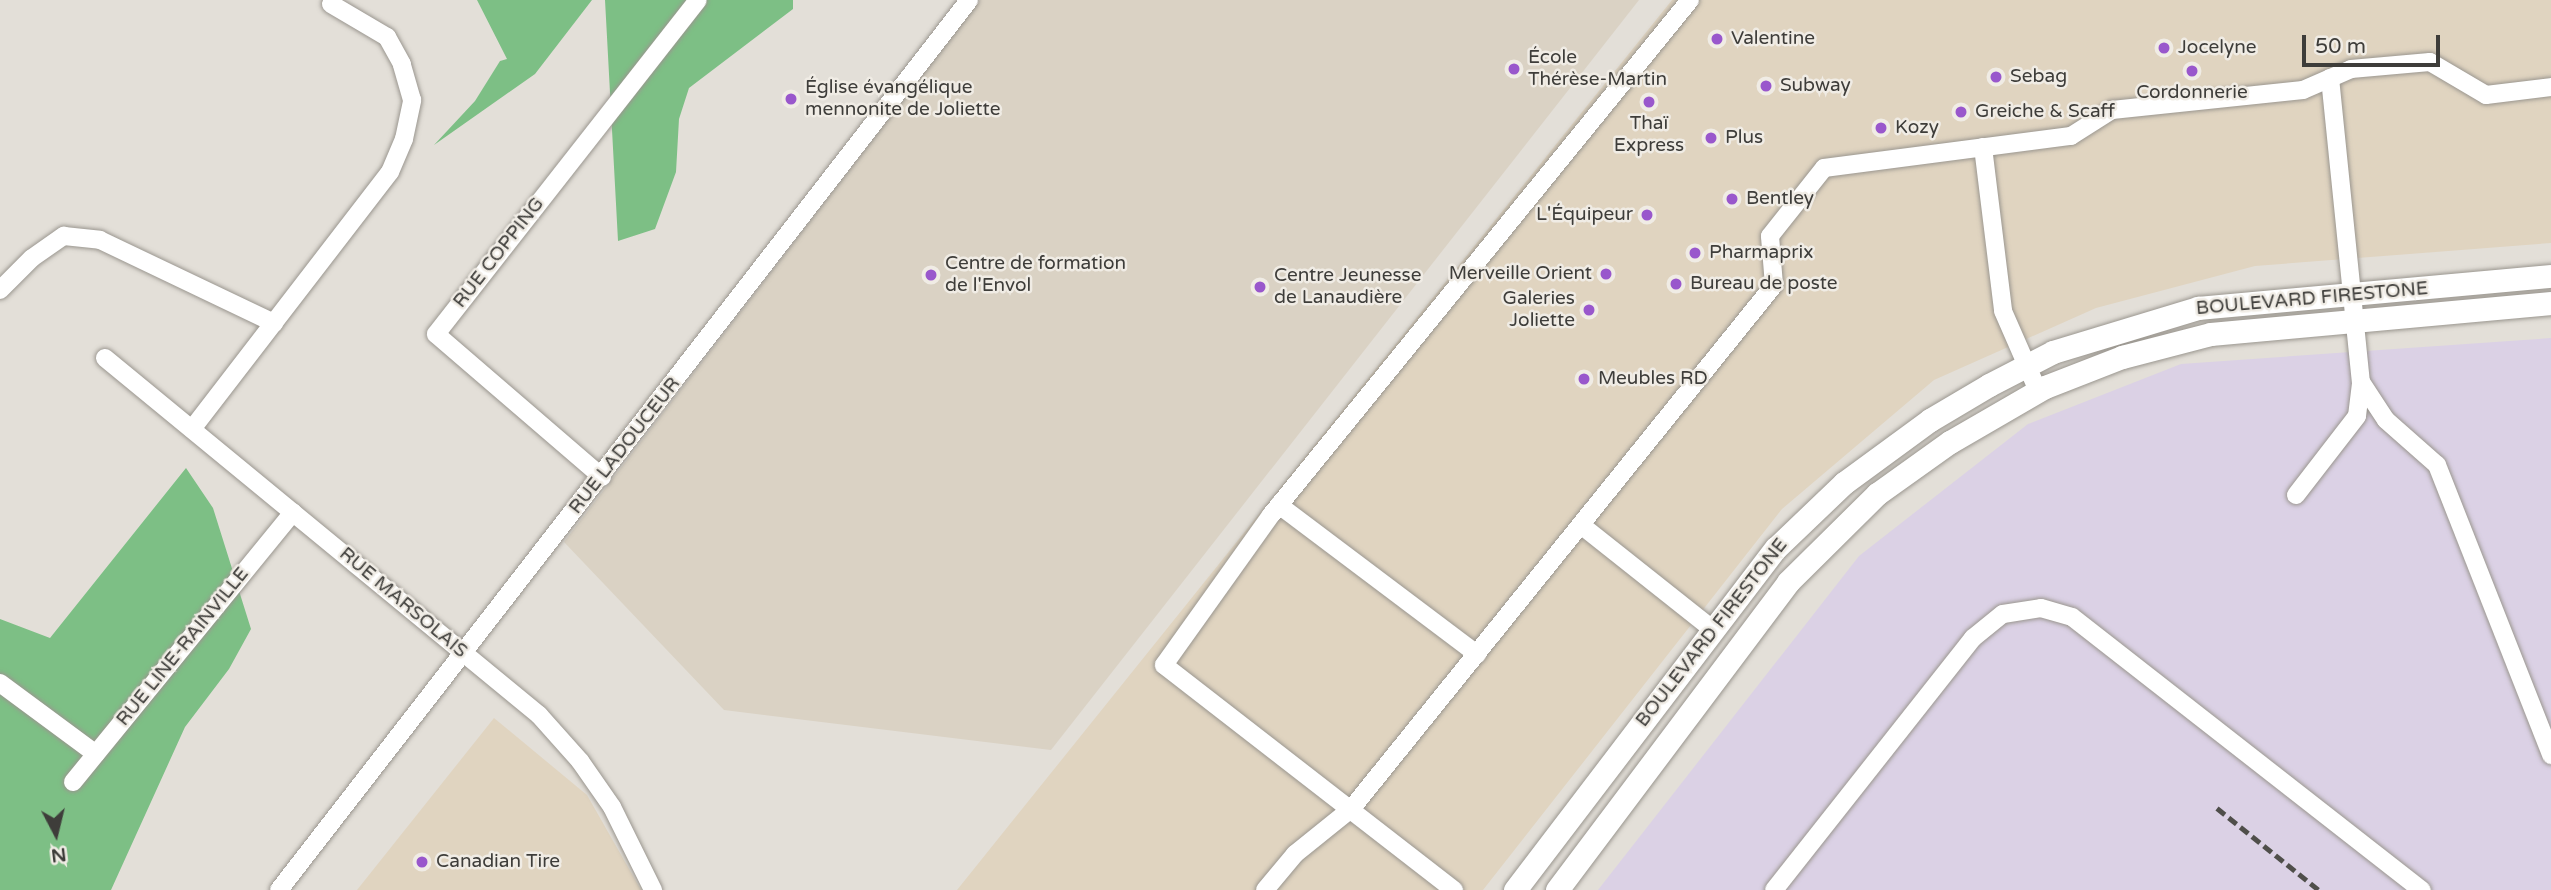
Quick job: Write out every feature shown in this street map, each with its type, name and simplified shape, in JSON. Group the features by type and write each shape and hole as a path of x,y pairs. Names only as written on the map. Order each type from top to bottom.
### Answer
{"main road":[{"name":"BOULEVARD FIRESTONE","path":"1515,890 1776,548 1844,483 1930,421 2053,352 2198,307 2551,276"},
{"name":"BOULEVARD FIRESTONE","path":"1557,890 1796,573 1877,494 1950,442 2038,391 2122,357 2211,334 2551,303"}],"street":[{"name":"RUE COPPING","path":"601,477 436,334 698,0"},
{"name":"RUE LADOUCEUR","path":"279,890 970,0"},
{"path":"1454,890 1352,808 1164,666 1279,505 1690,0"},
{"path":"192,429 390,172 404,139 412,100 402,64 387,37 331,4"},
{"path":"1265,890 1295,853 1352,808 1774,285 1770,236 1825,168 2071,136 2112,110 2303,90 2351,69 2430,62 2486,95 2551,87"},
{"path":"2296,495 2357,416 2361,382 2330,78"},
{"path":"1983,147 2003,311 2038,391"},
{"path":"0,290 32,258 64,236 100,240 274,323"},
{"name":"RUE MARSOLAIS","path":"105,358 539,715 580,761 612,807 653,890"},
{"path":"2361,382 2386,420 2437,465 2551,755"},
{"path":"1279,505 1476,654"},
{"name":"RUE LINE-RAINVILLE","path":"74,782 293,512"},
{"path":"1581,525 1712,629"},
{"path":"1774,890 1973,638 2003,614 2040,608 2072,617 2422,890"},
{"path":"0,683 96,754"}],"shaded area":[{"path":"980,0 1639,0 1051,750 724,710 564,542"},
{"path":"1672,0 2551,0 2551,243 2255,266 2096,308 1934,380 1782,509 1483,890 957,890"},
{"path":"2551,338 2551,890 1598,890 1859,556 2028,424 2181,364"},
{"path":"494,718 587,795 641,890 357,890"}],"green space":[{"path":"477,0 592,0 535,74 434,145 475,101 500,61 507,59"},
{"path":"605,0 793,0 793,9 689,88 679,119 676,172 655,229 618,241"},
{"path":"186,468 213,508 251,629 229,669 185,727 111,890 0,890 0,619 50,638"}],"railway":[{"path":"2217,808 2319,890"}],"place":[{"name":"Valentine","path":"1717,39"},
{"name":"Jocelyne","path":"2164,48"},
{"name":"École Thérèse-Martin","path":"1514,69"},
{"name":"Cordonnerie","path":"2192,71"},
{"name":"Sebag","path":"1996,77"},
{"name":"Subway","path":"1766,86"},
{"name":"Église évangélique mennonite de Joliette","path":"791,99"},
{"name":"Thaï Express","path":"1649,102"},
{"name":"Greiche & Scaff","path":"1961,112"},
{"name":"Kozy","path":"1881,128"},
{"name":"Plus","path":"1711,138"},
{"name":"Bentley","path":"1732,199"},
{"name":"L'Équipeur","path":"1647,215"},
{"name":"Pharmaprix","path":"1695,253"},
{"name":"Merveille Orient","path":"1606,274"},
{"name":"Centre de formation de l'Envol","path":"931,275"},
{"name":"Bureau de poste","path":"1676,284"},
{"name":"Centre Jeunesse de Lanaudière","path":"1260,287"},
{"name":"Galeries Joliette","path":"1589,310"},
{"name":"Meubles RD","path":"1584,379"},
{"name":"Canadian Tire","path":"422,862"}]}
